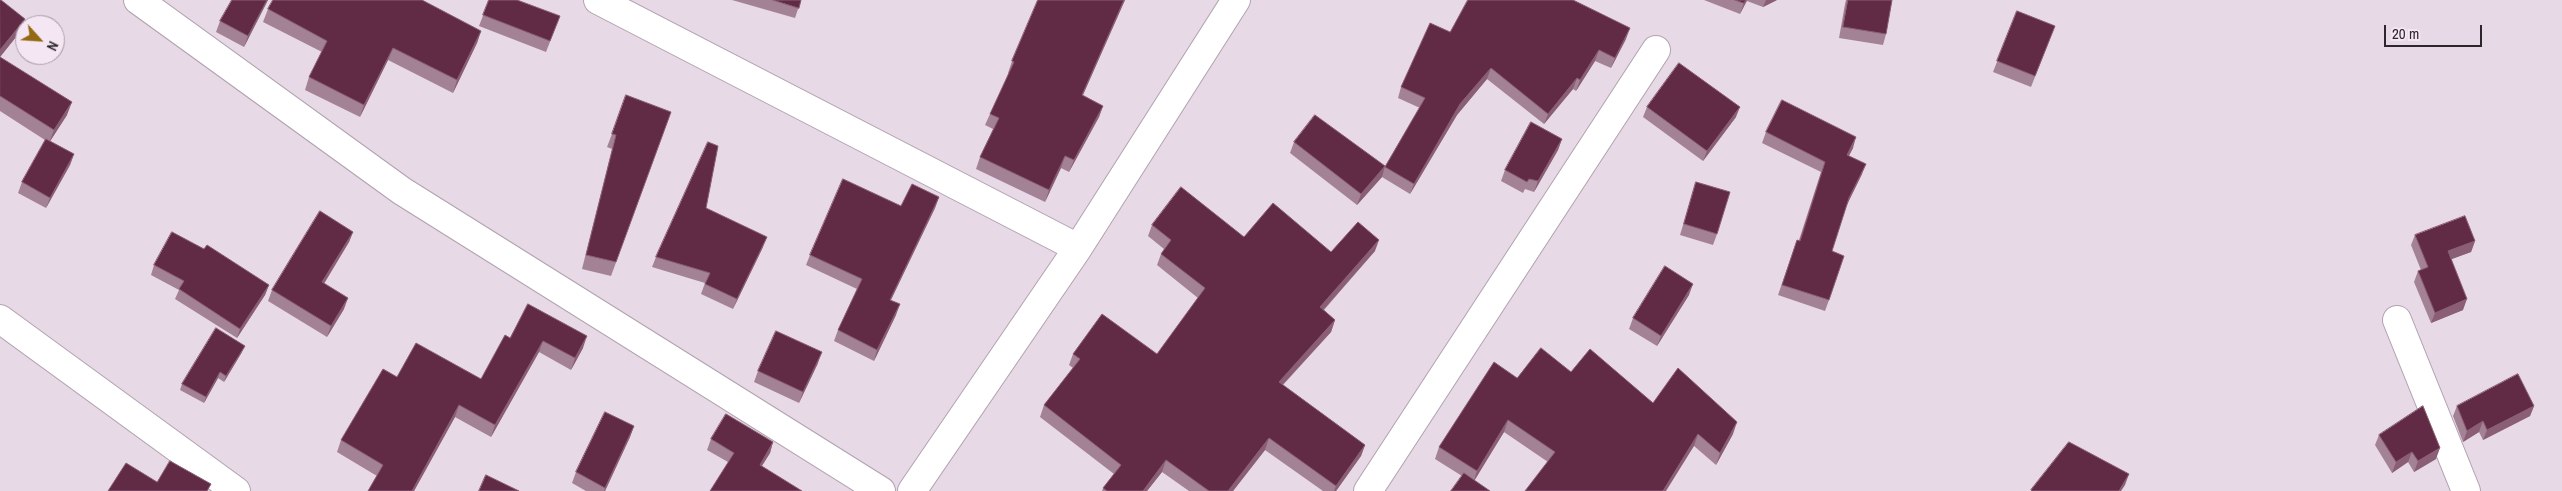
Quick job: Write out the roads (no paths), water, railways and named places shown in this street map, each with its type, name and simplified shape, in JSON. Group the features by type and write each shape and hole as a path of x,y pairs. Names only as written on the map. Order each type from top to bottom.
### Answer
{"street":[{"path":"138,0 402,191 881,491"},
{"path":"598,0 1078,248"},
{"path":"912,491 1078,248 1236,0"},
{"path":"1368,491 1656,50"},
{"path":"0,319 236,491"},
{"path":"2397,320 2466,491"}]}
